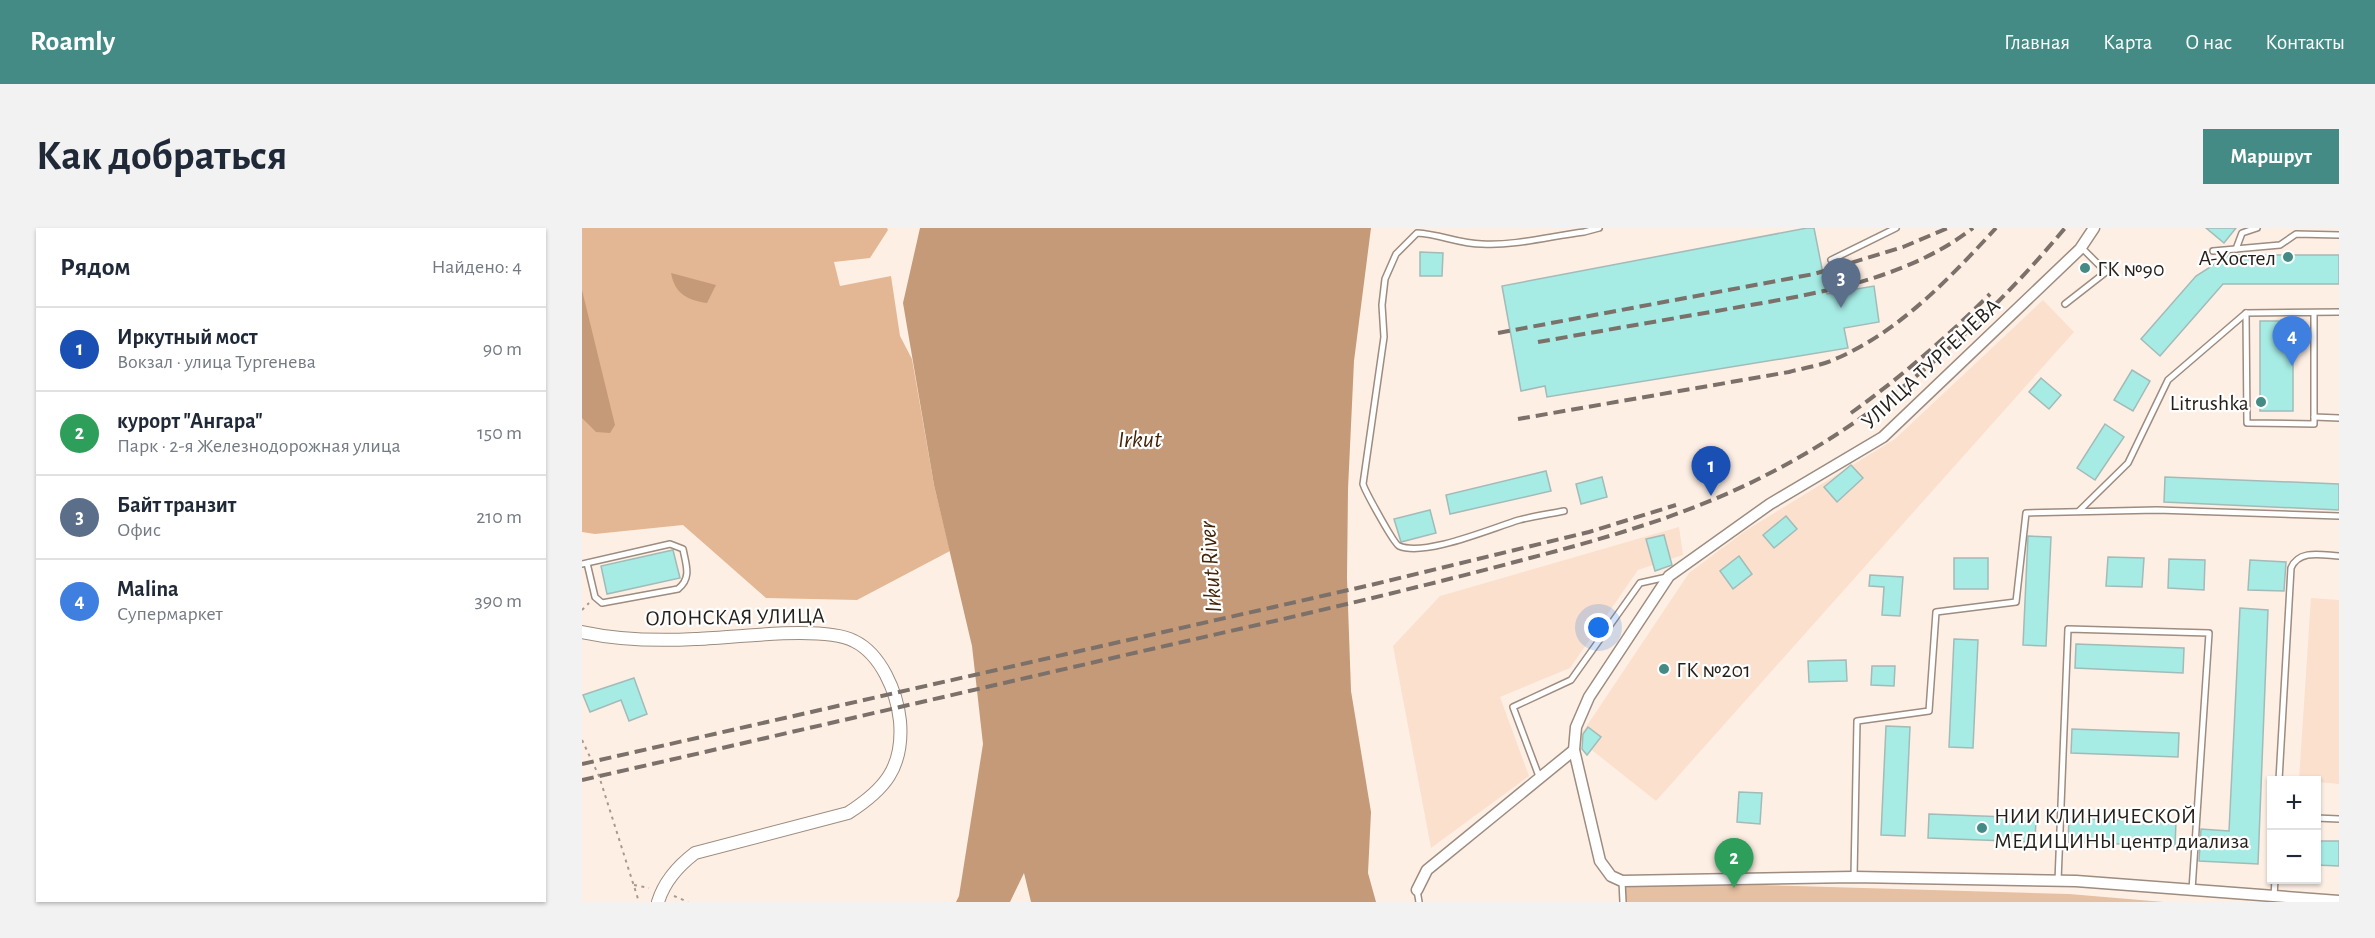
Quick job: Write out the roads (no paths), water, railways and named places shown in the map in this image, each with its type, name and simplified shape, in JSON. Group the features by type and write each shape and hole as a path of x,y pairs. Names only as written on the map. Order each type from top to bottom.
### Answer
{"street":[{"name":"УЛИЦА ТУРГЕНЕВА","path":"1574,750 1576,727 1589,697 1669,576 1770,504 1883,437 2081,247 2094,228"},
{"name":"ОЛОНСКАЯ УЛИЦА","path":"582,632 619,638 693,639 822,633 853,640 868,651 886,676 893,697 900,725 897,756 889,781 869,799 848,813 695,853 680,865 660,897"},
{"path":"1417,890 1427,870 1574,750 1600,861 1611,876 1622,881 1854,877 2058,881 2339,901"}],"lane":[{"path":"1564,511 1522,519 1432,546 1410,548 1397,545 1392,540 1363,484 1384,337 1382,305 1385,279 1396,254 1417,233 1432,233 1463,243 1484,245 1599,228"},
{"path":"1831,260 1896,228"},
{"path":"2236,249 2242,233 2257,228"},
{"path":"2213,251 2280,245 2296,234 2339,235"},
{"path":"2064,304 2106,272 2081,247"},
{"path":"2079,511 2128,463 2168,380 2246,313 2339,312"},
{"path":"2246,313 2247,423 2314,424 2314,313"},
{"path":"2314,417 2339,418"},
{"path":"1854,877 1857,721 1929,711 1936,612 2016,603 2026,513 2157,510 2339,516"},
{"path":"675,544 683,549 688,573 683,585 678,589 602,603 595,597 585,564 675,544"},
{"path":"2279,776 2291,568 2294,560 2301,555 2339,556"},
{"path":"1540,779 1513,707 1570,680 1640,583 1669,576"},
{"path":"2058,881 2068,628 2209,633 2192,890"},
{"path":"2321,818 2339,819"},
{"path":"1622,881 1623,902"},
{"path":"2274,898 2275,884"},
{"path":"1417,890 1419,902"}],"water":[{"name":"Irkut","path":"920,228 1371,228 1354,361 1348,489 1347,578 1351,691 1371,812 1368,873 1376,902 1031,902 1024,873 1010,902 956,902 959,896 983,744 972,646 934,485 903,303"},
{"path":"671,273 716,285 707,303 683,295 676,286"},
{"path":"582,290 615,425 610,433 596,432 582,418"}],"railway":[{"path":"1498,333 1814,274 1903,247 1948,228"},
{"path":"1538,342 1792,298 1856,283 1917,261 1946,246 1973,228"},
{"path":"1518,419 1789,372 1833,360 1857,349 1901,320 1941,285 1996,228"},
{"path":"582,780 1400,591 1593,541 1685,511 1774,471 1815,448 1894,394 1967,332 2034,264 2065,228"},
{"path":"1851,413 1923,356 1990,294"},
{"path":"582,764 1375,584 1589,532 1676,505"}],"place":[{"name":"А-Хостел","path":"2288,257"},
{"name":"ГК №90","path":"2085,268"},
{"name":"Байт транзит","path":"1841,308"},
{"name":"Malina","path":"2292,366"},
{"name":"Litrushka","path":"2261,402"},
{"name":"Иркутный мост","path":"1711,496"},
{"name":"ГК №201","path":"1664,669"},
{"name":"НИИ КЛИНИЧЕСКОЙ МЕДИЦИНЫ центр диализа","path":"1982,828"},
{"name":"курорт \"Ангара\"","path":"1734,888"}],"water label":[{"name":"Irkut River","path":"1210,567"}]}
